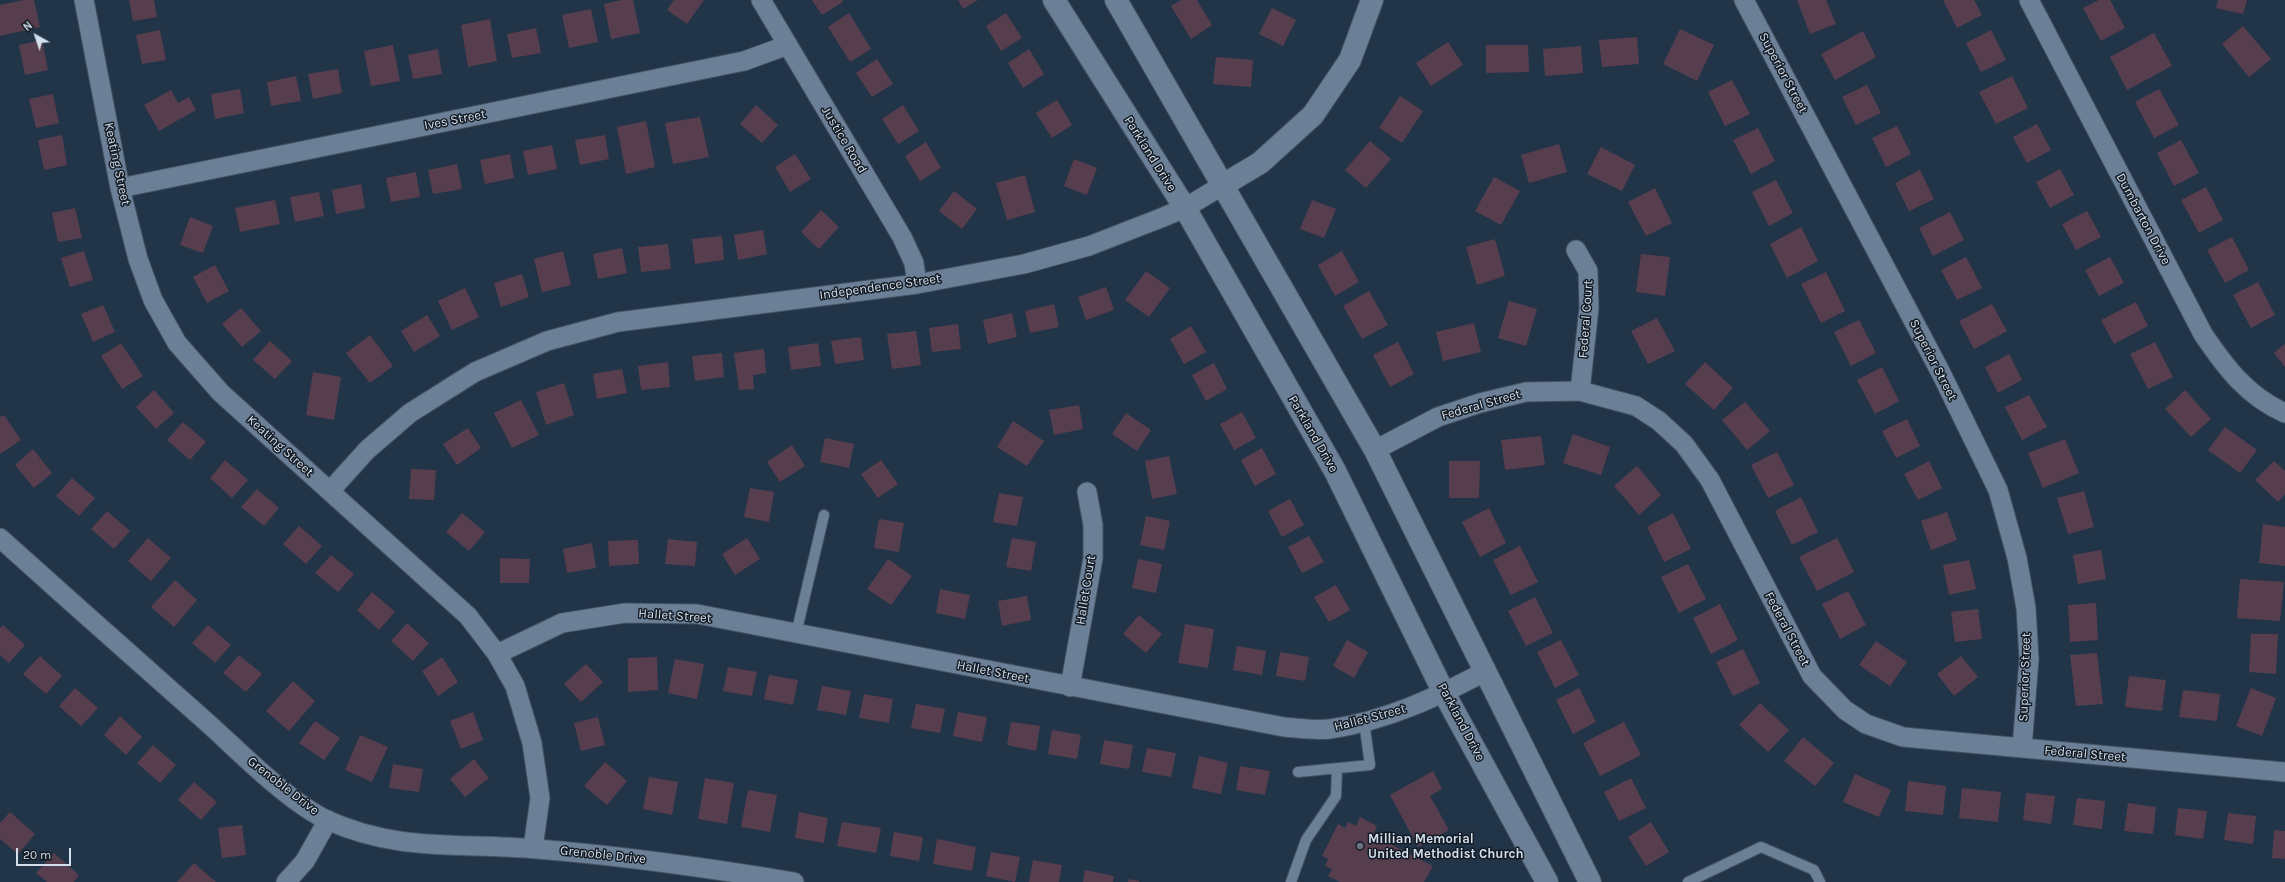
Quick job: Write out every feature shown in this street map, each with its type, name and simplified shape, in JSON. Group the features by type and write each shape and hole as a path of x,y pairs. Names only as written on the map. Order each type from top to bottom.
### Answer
{"street":[{"name":"Keating Street","path":"84,0 120,188 138,259 153,300 177,343 221,393 468,616 497,654 515,686 532,744 540,798 533,848"},
{"name":"Justice Road","path":"761,0 902,237 914,263 917,284"},
{"name":"Parkland Drive","path":"1054,0 1185,208 1335,471 1444,693 1547,882"},
{"path":"1116,0 1375,450 1590,882"},
{"name":"Independence Street","path":"330,491 367,450 410,413 475,372 546,341 618,322 917,284 1024,264 1082,248 1185,208 1260,163 1313,115 1350,60 1372,0"},
{"name":"Superior Street","path":"1744,0 1941,373 1998,490 2017,558 2026,608 2028,660 2022,748"},
{"name":"Dumbarton Drive","path":"2029,0 2203,334 2230,373 2254,395 2285,413"},
{"name":"Ives Street","path":"120,188 744,61 788,46"},
{"name":"Federal Court","path":"1576,250 1588,271 1589,308 1580,391"},
{"name":"Federal Street","path":"1375,450 1438,417 1480,403 1526,392 1580,391 1636,406 1659,421 1684,444 1710,480 1812,676 1845,710 1866,724 1903,737 2285,772"},
{"name":"Hallet Court","path":"1070,687 1093,558 1093,525 1087,492"},
{"name":"Grenoble Drive","path":"0,538 262,772 309,810 328,820 387,840 427,845 533,848 627,856 715,868 794,882"},
{"name":"Hallet Street","path":"497,654 562,623 624,613 697,614 1284,727 1329,729 1398,712 1444,693 1486,671"},
{"path":"286,882 305,861 328,820"},
{"name":"Grenoble Drive","path":"715,868 746,882"}],"lane":[{"path":"796,634 824,515"},
{"path":"1298,772 1370,765 1364,721"},
{"path":"1291,882 1306,840 1336,796 1337,769"},
{"path":"1688,882 1761,847 1814,870 1820,882"}],"building":[{"path":"24,0 34,0 40,27 0,36 0,5"},
{"path":"129,0 154,0 157,17 133,21"},
{"path":"622,0 633,0 640,33 611,39 604,4"},
{"path":"674,0 704,0 687,24 667,10"},
{"path":"812,0 842,0 843,2 822,15"},
{"path":"958,0 978,0 963,9"},
{"path":"1181,0 1197,0 1212,25 1191,39 1171,6"},
{"path":"1797,0 1826,0 1836,24 1810,34"},
{"path":"1943,0 1974,0 1982,15 1957,28"},
{"path":"2099,0 2110,0 2125,28 2101,41 2083,8"},
{"path":"2218,0 2247,0 2243,14 2216,8"},
{"path":"1272,8 1296,20 1283,46 1259,34"},
{"path":"591,9 598,42 569,48 562,15"},
{"path":"849,13 871,49 850,62 828,27"},
{"path":"1006,13 1022,38 1001,51 986,26"},
{"path":"490,19 497,61 468,67 461,25"},
{"path":"2243,26 2271,59 2249,77 2222,44"},
{"path":"536,28 541,53 512,58 507,34"},
{"path":"1680,29 1714,45 1697,81 1663,64"},
{"path":"160,30 166,60 142,64 136,35"},
{"path":"1991,30 2006,60 1981,72 1966,43"},
{"path":"1863,31 1876,57 1835,80 1821,54"},
{"path":"2154,33 2172,66 2127,90 2110,57"},
{"path":"1637,37 1639,64 1602,67 1599,40"},
{"path":"42,40 48,70 25,75 19,45"},
{"path":"1448,42 1463,65 1431,86 1416,63"},
{"path":"393,45 400,81 371,86 364,51"},
{"path":"1486,45 1528,45 1529,72 1486,73"},
{"path":"1581,46 1583,73 1545,76 1543,49"},
{"path":"438,49 442,74 413,79 408,55"},
{"path":"1029,49 1044,74 1023,88 1008,63"},
{"path":"1216,57 1253,60 1251,87 1213,84"},
{"path":"877,59 893,84 872,97 856,73"},
{"path":"338,69 342,93 313,99 308,74"},
{"path":"296,76 301,101 271,106 267,82"},
{"path":"2012,76 2028,108 1996,124 1979,92"},
{"path":"1732,80 1750,114 1725,126 1708,92"},
{"path":"1867,85 1881,113 1856,125 1842,97"},
{"path":"240,89 244,113 215,119 211,94"},
{"path":"2159,89 2179,125 2154,138 2135,102"},
{"path":"171,90 178,103 189,97 196,110 159,131 144,105"},
{"path":"53,94 59,123 36,128 29,99"},
{"path":"1400,96 1423,111 1402,143 1379,128"},
{"path":"1057,100 1072,125 1052,138 1036,113"},
{"path":"756,105 778,125 762,143 740,124"},
{"path":"903,105 919,131 898,144 882,119"},
{"path":"700,117 709,157 673,164 665,123"},
{"path":"646,121 655,167 626,174 617,127"},
{"path":"2037,124 2051,150 2027,163 2013,137"},
{"path":"1897,126 1911,154 1886,167 1872,138"},
{"path":"1758,128 1775,161 1751,174 1733,140"},
{"path":"62,135 67,165 44,170 38,140"},
{"path":"605,135 609,159 580,165 575,140"},
{"path":"2181,140 2199,173 2174,186 2157,153"},
{"path":"1370,141 1391,159 1366,188 1345,170"},
{"path":"926,142 941,168 920,181 905,156"},
{"path":"1559,144 1567,172 1529,183 1521,155"},
{"path":"552,145 557,169 528,175 523,151"},
{"path":"1601,147 1635,165 1622,191 1587,174"},
{"path":"510,154 514,178 485,184 480,160"},
{"path":"795,154 811,179 790,192 775,167"},
{"path":"1074,159 1097,168 1087,195 1064,186"},
{"path":"457,164 462,189 433,194 428,170"},
{"path":"2060,169 2074,195 2050,208 2036,182"},
{"path":"1920,170 1934,199 1909,211 1895,183"},
{"path":"416,172 420,197 391,202 386,178"},
{"path":"1025,175 1035,212 1007,220 996,183"},
{"path":"1494,177 1520,191 1501,225 1475,211"},
{"path":"1776,180 1793,213 1769,226 1752,192"},
{"path":"361,184 365,208 336,214 332,190"},
{"path":"2206,187 2223,220 2199,233 2181,200"},
{"path":"1655,188 1672,223 1646,236 1628,202"},
{"path":"954,191 977,209 962,229 939,211"},
{"path":"319,192 324,216 295,222 290,197"},
{"path":"275,200 280,224 240,232 235,208"},
{"path":"1312,200 1336,209 1324,238 1300,229"},
{"path":"75,208 82,238 58,242 52,213"},
{"path":"821,210 839,227 819,249 801,232"},
{"path":"2087,211 2101,237 2076,250 2062,224"},
{"path":"1950,212 1964,240 1933,256 1919,228"},
{"path":"190,217 213,226 203,253 180,245"},
{"path":"1801,227 1818,261 1787,278 1770,244"},
{"path":"763,230 767,254 738,260 734,235"},
{"path":"722,236 724,260 695,264 692,239"},
{"path":"2232,237 2249,270 2225,283 2207,250"},
{"path":"1495,239 1505,276 1477,285 1466,247"},
{"path":"668,244 671,269 641,272 638,247"},
{"path":"622,248 627,273 598,279 593,254"},
{"path":"84,251 93,280 70,287 61,258"},
{"path":"563,251 571,285 542,292 534,259"},
{"path":"1342,251 1359,282 1335,296 1318,265"},
{"path":"1641,254 1670,257 1665,296 1636,292"},
{"path":"1966,257 1982,288 1957,300 1941,270"},
{"path":"2110,257 2124,283 2099,296 2085,270"},
{"path":"215,265 229,291 207,303 193,277"},
{"path":"1146,271 1170,288 1149,317 1125,300"},
{"path":"1826,272 1845,311 1821,323 1801,284"},
{"path":"522,274 529,297 501,307 494,283"},
{"path":"2258,282 2275,315 2251,328 2233,295"},
{"path":"1106,287 1114,310 1086,320 1078,297"},
{"path":"465,288 479,317 452,330 438,301"},
{"path":"1369,291 1388,325 1362,339 1343,306"},
{"path":"1509,301 1537,309 1526,346 1498,338"},
{"path":"2136,302 2148,326 2114,344 2101,320"},
{"path":"1054,304 1059,327 1030,333 1025,311"},
{"path":"1992,304 2007,331 1974,349 1959,321"},
{"path":"103,305 115,332 93,342 81,314"},
{"path":"241,308 261,331 242,347 222,324"},
{"path":"1012,313 1017,337 988,344 983,320"},
{"path":"427,315 440,336 414,352 401,331"},
{"path":"1657,318 1675,351 1648,364 1631,331"},
{"path":"1859,320 1876,353 1851,366 1834,332"},
{"path":"1474,323 1481,352 1443,361 1436,332"},
{"path":"958,324 961,349 932,352 929,328"},
{"path":"1191,326 1206,352 1184,364 1170,339"},
{"path":"916,331 921,365 892,369 887,334"},
{"path":"370,335 393,366 370,383 346,353"},
{"path":"861,337 864,360 835,364 831,341"},
{"path":"270,341 292,361 275,379 253,360"},
{"path":"1398,342 1414,374 1390,387 1373,355"},
{"path":"2155,342 2173,377 2148,389 2130,354"},
{"path":"121,343 143,376 122,389 101,356"},
{"path":"818,343 821,366 791,370 788,347"},
{"path":"2285,344 2285,367 2274,353"},
{"path":"764,349 766,373 753,375 754,389 739,390 734,353"},
{"path":"722,353 724,377 695,381 692,356"},
{"path":"2009,354 2022,380 1998,393 1985,367"},
{"path":"668,362 670,387 641,390 638,366"},
{"path":"1705,362 1733,388 1714,410 1685,384"},
{"path":"1214,363 1227,389 1206,401 1192,375"},
{"path":"1882,367 1899,401 1875,414 1857,380"},
{"path":"622,369 627,393 597,399 593,374"},
{"path":"313,372 341,377 334,420 306,415"},
{"path":"564,383 574,415 546,425 536,392"},
{"path":"154,390 174,413 156,429 136,407"},
{"path":"2185,390 2211,419 2191,437 2165,409"},
{"path":"2029,395 2047,427 2022,440 2005,407"},
{"path":"521,400 539,435 512,448 494,413"},
{"path":"1745,402 1770,431 1747,450 1722,420"},
{"path":"1079,405 1083,429 1054,435 1049,410"},
{"path":"1242,412 1256,438 1234,450 1220,424"},
{"path":"1126,413 1151,430 1137,451 1112,434"},
{"path":"4,415 21,440 0,454 0,417"},
{"path":"1907,419 1920,446 1896,458 1882,431"},
{"path":"1013,421 1044,441 1027,466 997,447"},
{"path":"183,422 206,442 190,460 167,440"},
{"path":"2225,427 2257,450 2240,473 2208,450"},
{"path":"468,428 481,448 457,465 443,444"},
{"path":"1573,434 1610,447 1601,475 1563,463"},
{"path":"1541,436 1545,465 1505,470 1501,440"},
{"path":"825,438 854,444 849,468 820,462"},
{"path":"2065,439 2079,473 2043,488 2028,453"},
{"path":"792,445 805,466 780,482 767,462"},
{"path":"1262,448 1276,474 1255,486 1241,460"},
{"path":"33,449 52,473 34,488 15,465"},
{"path":"1777,452 1794,485 1768,498 1751,465"},
{"path":"1169,456 1177,494 1152,499 1145,461"},
{"path":"225,460 248,480 232,498 210,478"},
{"path":"881,460 898,484 878,498 861,474"},
{"path":"1449,461 1480,461 1479,498 1449,498"},
{"path":"1929,461 1942,488 1918,500 1904,474"},
{"path":"2274,461 2285,471 2285,494 2278,502 2255,480"},
{"path":"1637,466 1661,495 1639,515 1614,486"},
{"path":"411,469 436,470 434,500 409,499"},
{"path":"72,478 95,498 79,516 56,496"},
{"path":"750,488 774,492 769,522 744,517"},
{"path":"257,489 279,508 264,526 241,507"},
{"path":"2084,491 2094,527 2068,534 2057,498"},
{"path":"999,493 1023,497 1017,526 993,522"},
{"path":"1801,497 1818,532 1792,545 1775,511"},
{"path":"1290,499 1304,525 1282,537 1268,511"},
{"path":"1489,508 1506,543 1480,557 1462,522"},
{"path":"107,511 130,531 114,549 91,529"},
{"path":"1947,512 1957,540 1931,550 1921,521"},
{"path":"462,513 485,532 469,551 446,532"},
{"path":"1673,513 1691,549 1664,562 1647,527"},
{"path":"1146,516 1170,521 1164,550 1140,545"},
{"path":"879,519 904,523 899,552 874,548"},
{"path":"2263,524 2285,527 2285,566 2259,563"},
{"path":"299,526 322,546 306,564 283,544"},
{"path":"1309,536 1324,562 1302,573 1288,547"},
{"path":"148,538 171,558 151,581 128,561"},
{"path":"747,538 760,559 735,575 722,554"},
{"path":"1012,538 1036,542 1031,571 1006,567"},
{"path":"1837,538 1854,572 1817,591 1799,557"},
{"path":"668,539 697,542 695,566 665,564"},
{"path":"638,540 639,564 609,566 608,541"},
{"path":"592,543 596,568 567,573 563,549"},
{"path":"1520,546 1538,582 1511,595 1493,560"},
{"path":"2101,550 2106,579 2078,584 2073,555"},
{"path":"331,555 354,574 338,592 315,573"},
{"path":"500,558 530,559 529,583 500,583"},
{"path":"888,559 912,576 891,605 867,589"},
{"path":"1138,559 1162,564 1156,593 1132,588"},
{"path":"1969,560 1976,589 1949,595 1943,565"},
{"path":"1688,564 1706,599 1679,613 1661,577"},
{"path":"2240,579 2284,582 2280,621 2237,618"},
{"path":"175,580 197,600 174,627 151,607"},
{"path":"1336,585 1350,610 1329,622 1314,597"},
{"path":"940,589 970,595 965,619 936,613"},
{"path":"1848,591 1866,625 1840,639 1822,604"},
{"path":"372,592 395,612 379,630 357,610"},
{"path":"1027,596 1031,620 1002,626 998,601"},
{"path":"1535,597 1553,633 1526,646 1508,611"},
{"path":"2096,603 2098,640 2070,642 2068,605"},
{"path":"1720,604 1738,640 1711,654 1693,618"},
{"path":"1978,609 1982,639 1955,642 1951,612"},
{"path":"1139,615 1162,634 1146,653 1123,634"},
{"path":"407,623 429,643 413,661 391,641"},
{"path":"1185,624 1214,629 1208,668 1178,663"},
{"path":"3,625 25,645 9,663 0,655 0,628"},
{"path":"208,625 231,645 215,663 192,643"},
{"path":"2251,634 2278,634 2276,674 2249,672"},
{"path":"1347,640 1368,652 1354,678 1333,666"},
{"path":"1561,640 1579,675 1555,688 1537,652"},
{"path":"1876,641 1907,662 1890,686 1859,665"},
{"path":"1237,646 1266,651 1262,675 1233,670"},
{"path":"1743,649 1760,683 1733,696 1716,662"},
{"path":"1280,652 1309,657 1305,681 1276,676"},
{"path":"2097,653 2103,704 2076,706 2070,655"},
{"path":"239,655 262,674 246,692 223,673"},
{"path":"40,656 62,676 46,694 23,674"},
{"path":"1961,656 1978,677 1954,696 1937,674"},
{"path":"442,657 458,682 438,696 422,671"},
{"path":"657,657 658,690 628,692 628,658"},
{"path":"675,659 704,664 697,699 668,693"},
{"path":"586,664 603,682 581,702 564,684"},
{"path":"728,667 757,672 752,696 723,691"},
{"path":"769,675 798,680 793,705 764,699"},
{"path":"2129,676 2166,680 2162,711 2125,707"},
{"path":"293,681 315,701 289,731 266,711"},
{"path":"822,686 851,691 846,715 817,710"},
{"path":"75,688 98,708 81,726 59,706"},
{"path":"1579,688 1596,722 1573,734 1556,700"},
{"path":"2251,688 2276,698 2262,736 2236,726"},
{"path":"2183,690 2220,694 2217,721 2179,717"},
{"path":"864,694 893,699 889,723 859,718"},
{"path":"1760,703 1789,730 1768,752 1739,725"},
{"path":"916,704 945,709 940,733 911,728"},
{"path":"473,712 483,740 461,749 450,721"},
{"path":"958,712 987,717 982,742 953,736"},
{"path":"120,716 142,737 126,755 104,735"},
{"path":"598,717 605,745 581,751 574,723"},
{"path":"315,721 340,738 324,760 299,743"},
{"path":"1011,722 1040,726 1036,751 1007,745"},
{"path":"1624,722 1641,755 1600,776 1583,743"},
{"path":"1052,730 1081,735 1077,759 1048,754"},
{"path":"360,735 388,747 372,782 345,770"},
{"path":"1803,737 1834,763 1815,786 1784,761"},
{"path":"1104,740 1133,745 1129,769 1100,764"},
{"path":"153,745 176,765 160,783 137,763"},
{"path":"1147,748 1176,753 1171,777 1142,772"},
{"path":"1199,756 1228,763 1221,794 1192,788"},
{"path":"474,759 489,778 465,797 450,779"},
{"path":"605,762 627,781 607,805 584,786"},
{"path":"393,764 423,769 419,792 389,788"},
{"path":"1240,766 1270,771 1265,795 1236,790"},
{"path":"1433,771 1442,789 1430,796 1449,830 1418,847 1390,795"},
{"path":"1855,774 1891,790 1879,817 1843,802"},
{"path":"649,777 678,782 672,815 643,809"},
{"path":"705,778 734,783 727,824 698,819"},
{"path":"1631,778 1646,808 1619,821 1604,792"},
{"path":"1908,781 1946,786 1943,815 1905,811"},
{"path":"194,782 217,802 201,820 178,800"},
{"path":"1962,788 2001,792 1998,822 1959,818"},
{"path":"748,790 777,795 770,832 741,827"},
{"path":"2026,793 2055,796 2051,824 2023,820"},
{"path":"2077,798 2105,801 2102,829 2073,825"},
{"path":"2128,803 2156,807 2153,834 2124,831"},
{"path":"2178,808 2207,811 2203,839 2175,835"},
{"path":"10,812 35,834 18,854 0,839 0,823"},
{"path":"799,812 828,818 824,843 795,838"},
{"path":"2228,813 2256,816 2253,844 2224,840"},
{"name":"Millian Memorial United Methodist Church","path":"1360,817 1377,826 1373,835 1433,866 1424,882 1340,882 1328,876 1332,869 1325,866 1328,859 1322,856 1338,824 1345,828 1348,822 1356,826"},
{"path":"842,822 881,828 876,853 837,846"},
{"path":"1651,822 1669,852 1646,866 1628,837"},
{"path":"242,825 246,855 222,858 218,828"},
{"path":"2274,830 2285,831 2285,859 2272,858"},
{"path":"894,832 923,837 919,861 890,856"},
{"path":"937,839 976,847 972,871 933,864"},
{"path":"991,852 1020,857 1015,882 986,876"},
{"path":"54,853 79,875 74,882 47,882 36,873"},
{"path":"1033,860 1062,865 1059,882 1029,882"},
{"path":"194,863 216,882 177,882"},
{"path":"1085,870 1114,876 1113,882 1083,882"},
{"path":"1129,879 1139,881 1139,882 1128,882"}],"place":[{"name":"Millian Memorial United Methodist Church","path":"1360,846"}]}
